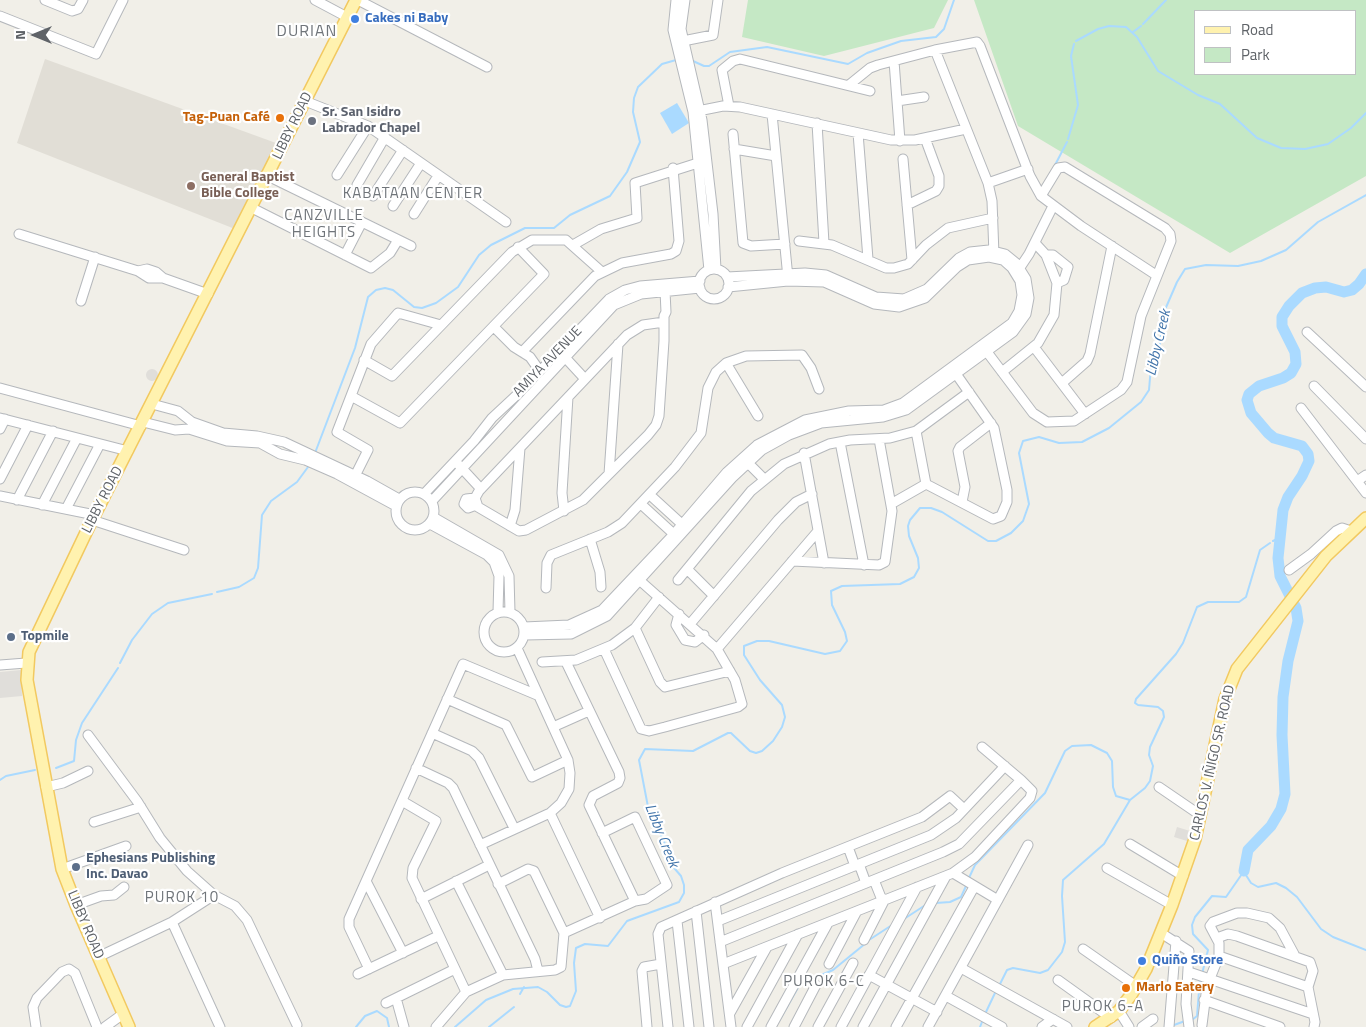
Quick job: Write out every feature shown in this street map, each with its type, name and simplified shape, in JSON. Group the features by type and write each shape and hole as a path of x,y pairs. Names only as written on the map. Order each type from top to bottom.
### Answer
{"main road":[{"name":"LIBBY ROAD","path":"126,1023 62,869 27,680 26,663 32,642 357,0"},
{"name":"CARLOS V. IÑIGO SR. ROAD","path":"1095,1027 1115,1014 1136,986 1146,969 1161,933 1183,876 1200,815 1220,718 1231,682 1246,656 1302,585 1326,556 1366,518"}],"street":[{"path":"48,1 75,11 83,0"},
{"path":"0,16 96,54 123,0"},
{"path":"315,0 347,17"},
{"path":"357,0 487,67"},
{"path":"676,0 673,22 697,111 702,161 713,214 712,270"},
{"path":"679,42 685,0"},
{"path":"679,42 713,35 718,0"},
{"path":"849,85 870,68 971,42 979,44 1028,169 1041,196 1052,206 1156,276"},
{"path":"935,50 988,183 993,218 994,254"},
{"path":"729,106 722,70 725,65 740,59 870,90"},
{"path":"894,61 900,141"},
{"path":"897,101 924,97"},
{"path":"305,101 368,126 506,222"},
{"path":"697,111 729,106 900,141 925,138 966,129"},
{"path":"772,114 788,278"},
{"path":"817,123 824,243"},
{"path":"337,176 368,126"},
{"path":"858,133 868,258"},
{"path":"733,134 743,246 785,244"},
{"path":"357,185 385,137"},
{"path":"907,205 936,191 941,186 925,138"},
{"path":"734,149 776,156"},
{"path":"373,196 403,150"},
{"path":"903,159 912,260"},
{"path":"573,245 601,229 638,218 635,183 702,161"},
{"path":"392,206 421,163"},
{"path":"985,349 1033,413 1042,421 1074,421 1121,390 1127,382 1141,316 1170,241 1170,234 1165,228 1065,167 1058,168 1041,196"},
{"path":"988,183 1028,169"},
{"path":"524,354 582,288 602,272 631,260 678,253 672,170"},
{"path":"268,176 411,246"},
{"path":"414,214 438,176"},
{"path":"1018,271 1035,243 1052,206"},
{"path":"252,208 371,268 390,253 398,240"},
{"path":"799,242 824,243 868,258 886,268 894,268 912,260 926,245 948,228 993,218"},
{"path":"346,256 362,222"},
{"path":"19,234 138,271 149,278 163,278 208,294"},
{"path":"364,360 392,376 518,247 537,238 564,239 602,272"},
{"path":"1002,372 1034,347 1053,319 1057,283 1046,254 1035,243"},
{"path":"1062,383 1088,361 1112,246"},
{"path":"351,396 400,424 544,274 518,247"},
{"path":"524,631 561,635 580,631 607,616 684,527 732,478 745,460 774,442 821,422 897,414 985,349 1013,332 1026,314 1028,288 1011,258 976,250 964,254 927,289 904,299 876,296 826,275 728,282 712,270"},
{"path":"1046,254 1054,255 1068,267 1064,280 1057,283"},
{"path":"81,301 95,257"},
{"path":"712,270 703,274 700,285 706,296 715,298 724,295 728,282"},
{"name":"AMIYA AVENUE","path":"564,356 603,305 625,290 648,285 700,285"},
{"name":"AMIYA AVENUE","path":"460,467 492,418 541,371 564,356 614,306 634,295 700,285"},
{"path":"663,291 662,312 664,319 658,420 648,435 588,496 564,511 524,531 510,526 476,501 482,488 618,344 636,328 664,319"},
{"path":"354,478 368,450 337,432 373,341 398,313 441,325"},
{"path":"494,327 524,354 530,363 541,371"},
{"path":"1307,332 1366,387"},
{"path":"609,474 618,344"},
{"path":"1034,347 1084,414"},
{"path":"546,588 546,563 551,555 615,529 642,505 701,433 708,388 716,372 726,363 746,356 797,354 805,358 819,389"},
{"path":"564,356 574,362 587,377"},
{"path":"604,359 616,366"},
{"path":"726,363 758,416"},
{"name":"AMIYA AVENUE","path":"424,494 434,483 460,467 506,423 541,371"},
{"path":"926,484 995,519 1000,516 1007,502 1007,490 998,441 991,423 954,371"},
{"path":"1314,386 1366,438"},
{"path":"0,388 142,424 175,430 191,426"},
{"path":"678,580 751,491 784,464 804,453 840,442 879,439 916,431 969,392"},
{"path":"564,511 562,493 568,397"},
{"path":"152,404 178,411 191,426 227,441 260,443 280,454 305,460 354,478 398,503"},
{"path":"1301,408 1366,493"},
{"path":"554,412 567,418"},
{"path":"0,429 2,418 128,451"},
{"path":"962,502 965,488 958,451 960,446 991,423"},
{"path":"0,480 28,425"},
{"path":"17,500 52,431"},
{"path":"916,431 926,484"},
{"path":"42,505 77,438"},
{"path":"792,561 864,565 879,565 885,562 892,518 879,439"},
{"path":"840,442 864,565"},
{"path":"66,509 100,444"},
{"path":"510,526 515,510 520,448"},
{"path":"804,453 824,563"},
{"path":"610,454 623,460"},
{"path":"745,460 764,479"},
{"path":"505,464 518,469"},
{"path":"460,467 469,472 482,488"},
{"path":"1357,481 1366,475"},
{"name":"AMIYA AVENUE","path":"432,501 441,490 448,476"},
{"path":"434,483 441,490"},
{"path":"891,504 926,484"},
{"path":"411,492 424,494 432,501 434,509 432,520 418,530 408,529 398,520 398,503 411,492"},
{"path":"690,624 788,509 812,494"},
{"path":"650,495 684,527"},
{"path":"0,496 66,509 184,550"},
{"path":"642,505 676,536"},
{"path":"432,520 495,552 505,565 510,587 510,612"},
{"path":"432,520 491,558 499,571 498,612"},
{"path":"1289,570 1336,531 1342,528 1351,531"},
{"path":"717,649 818,531"},
{"path":"590,539 600,572 600,587"},
{"path":"687,569 714,596"},
{"path":"604,649 641,729 665,727 741,706 740,694 730,671 717,649 704,635 638,578"},
{"path":"499,587 510,587"},
{"path":"542,662 566,662 604,649 635,628 659,597"},
{"path":"480,846 514,828 550,813 561,803 569,789 570,772 568,760 517,648 524,631 519,617 510,612 498,612 486,622 484,633 488,644 502,652 517,648"},
{"path":"679,614 676,625 684,640 695,642 704,635"},
{"path":"635,628 660,682 665,687 730,671"},
{"path":"566,662 620,775 618,783 593,796 589,802 635,901"},
{"path":"0,666 26,663"},
{"path":"369,969 349,924 366,881 463,664 537,695"},
{"path":"447,699 506,725 532,777 568,760"},
{"path":"553,727 589,711"},
{"path":"432,733 472,751 479,758 514,828"},
{"path":"88,735 141,807 160,838 187,871 214,895 235,906 247,920 297,1025"},
{"path":"723,964 950,875 975,857 1030,798 1032,791 1022,780 982,747"},
{"path":"718,921 931,835 945,826 964,809 1005,766"},
{"path":"416,768 453,788 535,959 538,971"},
{"path":"46,787 63,783 88,771"},
{"path":"720,942 870,882 958,844 1022,780"},
{"path":"1159,787 1200,815"},
{"path":"668,1027 658,931 661,927 715,902 922,817 950,796 964,809"},
{"path":"402,801 436,821 412,871 413,882 466,992"},
{"path":"94,822 141,807"},
{"path":"550,813 600,918"},
{"path":"564,933 635,901 646,899 667,885 635,817 602,833"},
{"path":"1130,844 1183,876"},
{"path":"928,1027 1028,845"},
{"path":"62,869 126,846"},
{"path":"848,847 857,865 884,900"},
{"path":"421,899 489,865"},
{"path":"1107,868 1172,905"},
{"path":"436,1027 466,992 503,975 555,970 561,967 564,933 533,870 528,869 498,884"},
{"path":"950,875 998,900"},
{"path":"863,1027 950,875"},
{"path":"366,881 403,953"},
{"path":"456,881 503,975"},
{"path":"896,1027 969,884"},
{"path":"76,905 102,896 114,895 124,887"},
{"path":"841,1027 917,887"},
{"path":"98,957 172,922 214,895"},
{"path":"864,940 884,900"},
{"path":"715,902 731,1027"},
{"path":"696,911 709,1027"},
{"path":"830,964 856,911"},
{"path":"1161,933 1176,941 1189,952 1190,973 1186,1004 1188,1025 1205,1026 1204,1000 1208,980 1219,956 1217,938 1210,926 1213,922 1237,913 1262,915 1276,922 1294,954"},
{"path":"677,921 689,1027"},
{"path":"172,922 220,1027"},
{"path":"771,1027 828,923"},
{"path":"747,1027 798,934"},
{"path":"1217,938 1228,934 1237,936 1294,954 1310,962 1313,968 1308,987 1314,1027"},
{"path":"358,974 438,936"},
{"path":"1169,1027 1176,941"},
{"path":"730,1013 767,947"},
{"path":"1083,949 1136,986"},
{"path":"1219,956 1308,987"},
{"path":"818,1027 853,963"},
{"path":"647,1027 642,971 644,967 661,964"},
{"path":"961,968 1067,1027"},
{"path":"36,1027 33,1007 37,998 62,972 69,969 74,973 97,1027"},
{"path":"386,1003 454,969"},
{"path":"1190,973 1208,980 1216,980 1313,1014"},
{"path":"869,975 937,1012"},
{"path":"1058,980 1115,1014 1129,1027"},
{"path":"794,1027 816,985"},
{"path":"946,996 1002,1027"},
{"path":"396,998 404,1027"},
{"path":"1204,1000 1280,1027"},
{"path":"1042,1027 1052,1019"},
{"path":"1142,1027 1153,1020"},
{"path":"106,1027 126,1023"}],"shaded area":[{"name":"General Baptist Bible College","path":"45,59 276,143 235,229 17,143"},
{"path":"152,369 158,375 152,381 146,375"},
{"path":"21,670 22,696 0,698 0,672"},
{"path":"1177,827 1190,831 1187,841 1174,837"}],"green space":[{"path":"748,0 948,0 934,28 824,56 742,37"},
{"path":"974,0 1366,0 1366,176 1230,253 1018,126"}],"water":[{"path":"677,103 689,123 672,134 660,113"}],"waterway":[{"path":"693,61 709,66 730,52 767,47 848,64 867,53 901,41 936,37 944,29 954,0"},
{"path":"1143,24 1166,0"},
{"path":"1076,41 1098,29 1109,26 1126,27 1137,37 1158,71 1198,95 1220,104 1257,138 1281,148 1305,149 1328,144 1351,128 1366,113"},
{"path":"1133,32 1141,26"},
{"path":"1068,139 1078,105 1071,56 1074,44"},
{"path":"315,453 355,348 368,297 376,290 385,288 393,290 414,307 422,308 436,303 458,287 479,255 491,245 525,228 554,228 570,215 610,196 627,172 640,142 633,112 634,98 638,87 662,64 676,60"},
{"path":"1054,167 1067,142"},
{"name":"Libby Creek","path":"455,1027 486,1000 513,989 538,987 547,992 560,1005 570,1006 576,991 574,963 576,948 585,944 608,946 627,921 679,902 684,893 684,885 681,876 669,862 664,841 649,812 639,760 645,749 693,751 728,733 731,733 750,751 756,753 762,751 773,741 782,727 785,717 782,705 760,680 744,655 744,646 757,641 769,641 825,654 840,651 847,641 845,632 832,605 831,591 842,586 900,584 914,577 919,568 918,558 909,536 908,526 910,520 920,508 931,508 942,512 988,541 996,541 1011,533 1023,521 1029,504 1019,453 1023,441 1039,437 1059,443 1082,442 1109,428 1141,402 1149,390 1151,366 1159,350 1164,312 1185,269 1206,265 1238,266 1261,261 1286,250 1318,222 1366,195"},
{"path":"1244,871 1248,850 1271,826 1281,809 1285,794 1282,735 1283,697 1288,661 1298,621 1296,608 1280,576 1278,558 1283,510 1288,497 1302,476 1309,461 1308,454 1302,446 1274,438 1268,433 1251,413 1247,400 1249,394 1259,386 1283,378 1291,373 1296,364 1295,352 1282,326 1282,317 1289,306 1302,293 1315,288 1326,287 1344,292 1352,290 1366,274"},
{"path":"217,592 239,587 254,578 258,568 262,515 271,501 297,482 308,467"},
{"path":"1273,541 1279,538"},
{"path":"968,880 975,865 1045,793 1065,751 1072,746 1091,745 1107,753 1112,761 1113,787 1116,796 1130,800 1145,788 1150,781 1153,766 1149,755 1150,747 1164,717 1163,711 1158,707 1138,705 1135,703 1136,699 1176,654 1183,643 1197,607 1208,602 1239,602 1246,597 1260,550 1270,543"},
{"path":"120,663 132,640 152,614 168,603 212,594"},
{"path":"56,768 74,761 76,740 82,723 118,668"},
{"path":"0,780 6,776 35,770"},
{"path":"1000,984 1007,970 1013,968 1040,973 1048,970 1062,952 1065,942 1062,896 1063,880 1104,844 1130,800"},
{"path":"1202,974 1208,950 1193,934 1192,925 1195,917 1212,896 1226,897 1244,871"},
{"path":"1244,872 1251,883 1258,887 1276,883 1286,888 1297,897 1321,929 1333,937 1366,950"},
{"path":"936,903 950,902 961,897 966,886"},
{"path":"904,919 927,904"},
{"path":"869,940 892,925"},
{"path":"779,1021 800,984 833,970 866,943"},
{"path":"1192,1020 1197,1016 1200,978"},
{"name":"Libby Creek","path":"520,994 524,987"},
{"path":"986,1012 995,993"},
{"path":"489,1027 514,1007"},
{"name":"Libby Creek","path":"356,1027 365,1016 377,1011 387,1018 389,1027"},
{"path":"1174,1025 1185,1021"},
{"path":"980,1027 982,1022"}],"place":[{"name":"Cakes ni Baby","path":"355,19"},
{"name":"Tag-Puan Café","path":"280,118"},
{"name":"Sr. San Isidro Labrador Chapel","path":"312,121"},
{"name":"General Baptist Bible College","path":"191,186"},
{"name":"Topmile","path":"11,637"},
{"name":"Ephesians Publishing Inc. Davao","path":"76,867"},
{"name":"Quiño Store","path":"1142,961"},
{"name":"Marlo Eatery","path":"1126,988"}],"district":[{"name":"DURIAN","path":"307,32"},
{"name":"KABATAAN CENTER","path":"413,194"},
{"name":"CANZVILLE HEIGHTS","path":"324,224"},
{"name":"PUROK 10","path":"182,898"},
{"name":"PUROK 6-C","path":"824,982"},
{"name":"PUROK 6-A","path":"1103,1007"}]}
